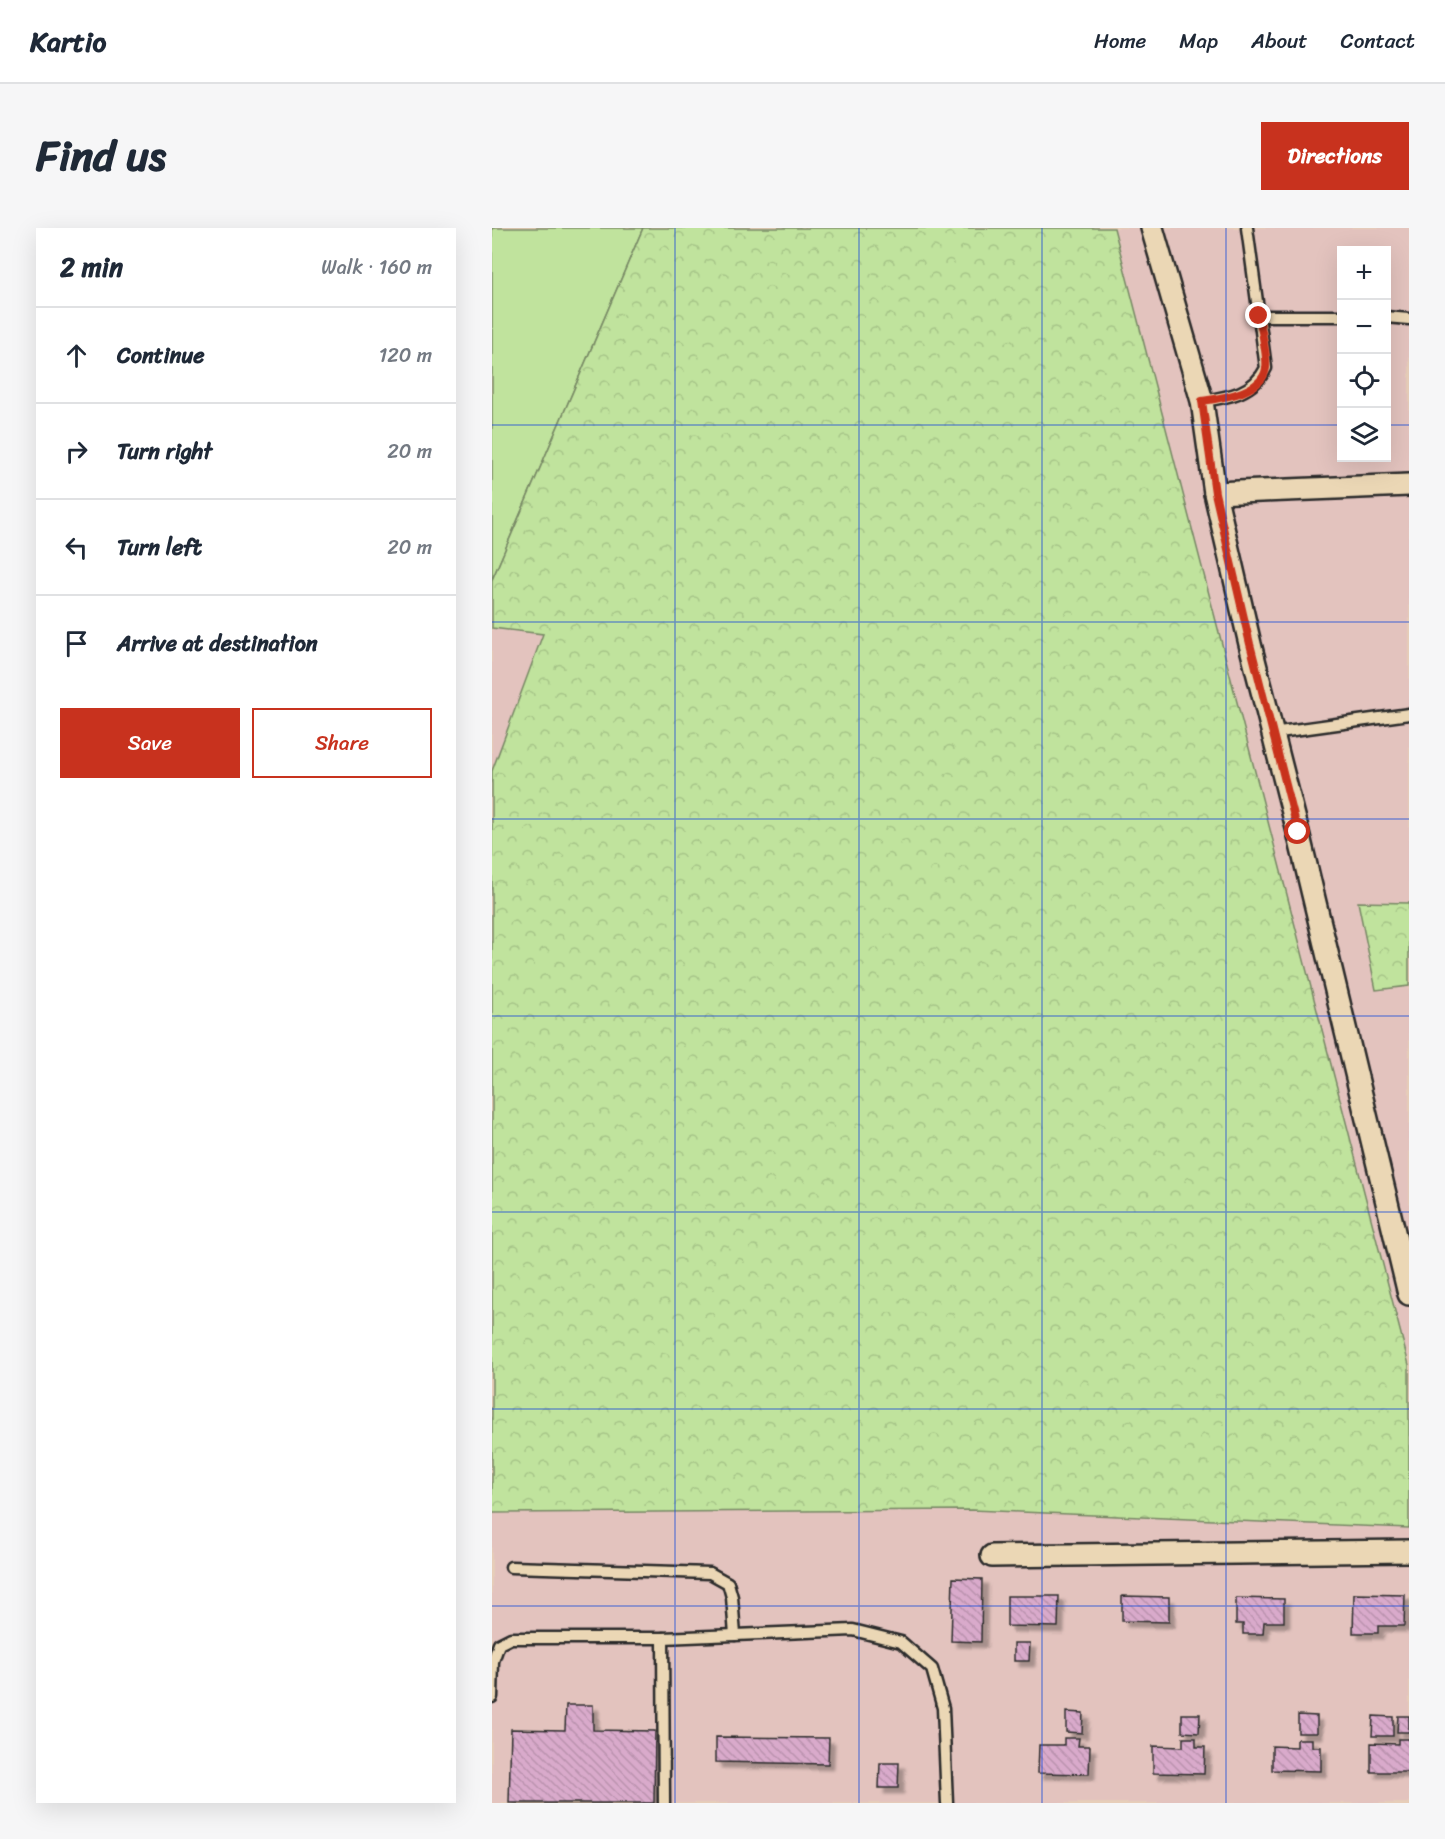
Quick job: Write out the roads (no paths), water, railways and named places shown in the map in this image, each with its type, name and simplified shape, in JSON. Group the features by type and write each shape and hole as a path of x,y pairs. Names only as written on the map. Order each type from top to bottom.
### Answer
{"street":[{"path":"1152,228 1202,401 1215,493 1409,1294"},
{"path":"1215,493 1409,485"},
{"path":"992,1556 1409,1551"}],"lane":[{"path":"1202,401 1230,397 1243,392 1262,377 1266,368 1247,228"},
{"path":"1259,316 1337,316"},
{"path":"1391,317 1409,319"},
{"path":"1272,733 1409,714"},
{"path":"511,1567 710,1573 728,1583 732,1597 735,1635"},
{"path":"492,1697 493,1660 499,1644 510,1638 663,1638 853,1630 901,1642 932,1669 943,1708 947,1803"},
{"path":"663,1638 664,1803"}]}
